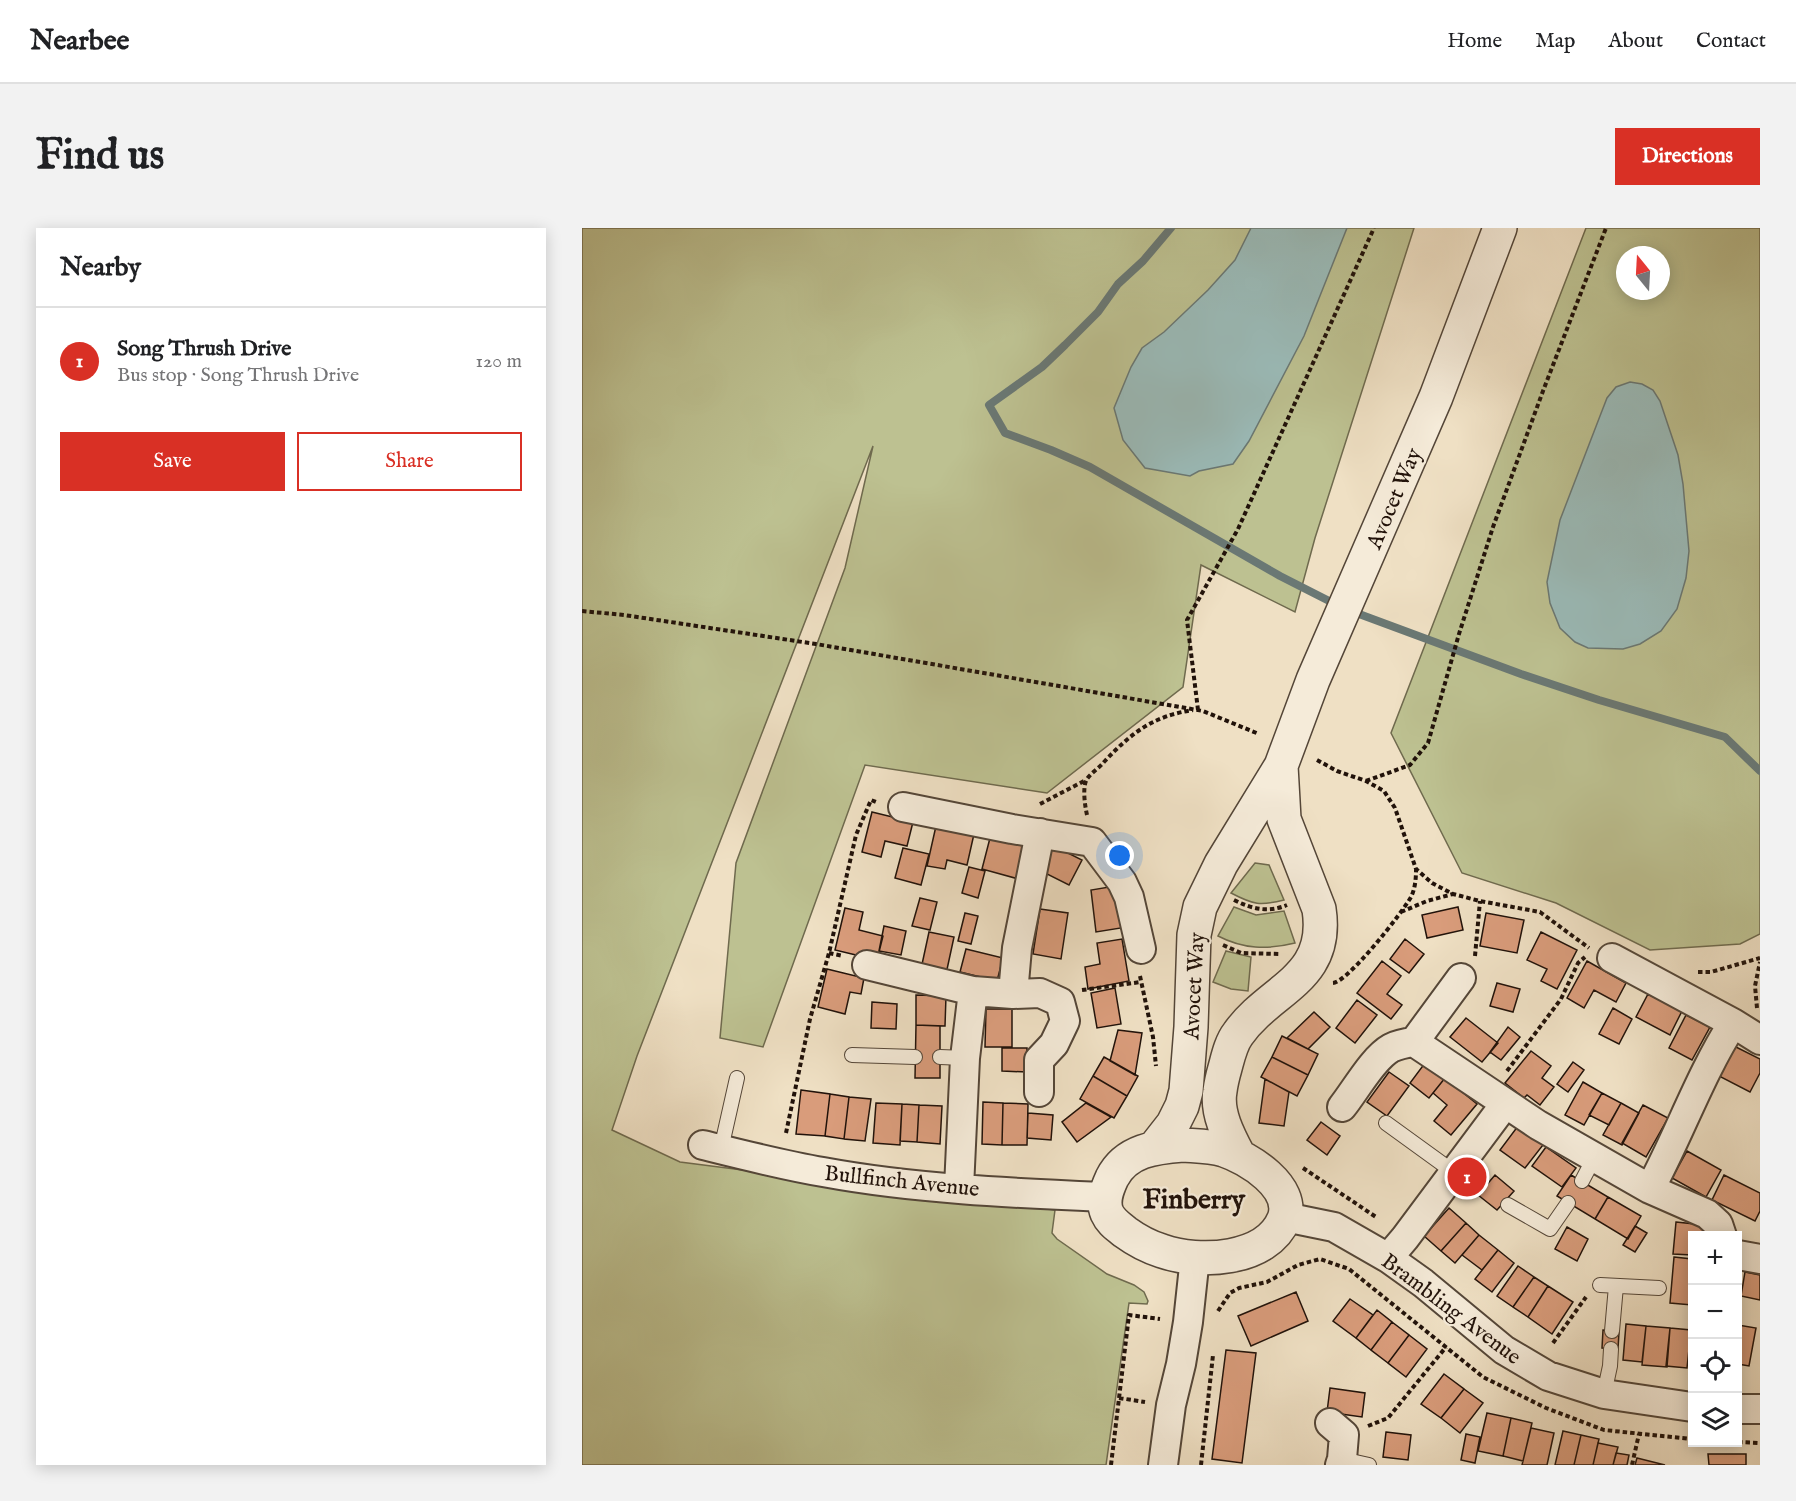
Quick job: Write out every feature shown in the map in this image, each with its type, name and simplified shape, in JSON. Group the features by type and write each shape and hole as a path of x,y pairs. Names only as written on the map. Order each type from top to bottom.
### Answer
{"street":[{"name":"Avocet Way","path":"1155,1147 1173,1124 1186,1091 1194,934 1200,907 1209,887 1281,766 1313,680 1436,397 1500,228"},
{"name":"Avocet Way","path":"1239,1156 1224,1121 1219,1093 1230,1050 1237,1035 1247,1023 1304,972 1318,946 1321,920 1313,890 1284,819 1281,766"},
{"path":"903,807 1092,842 1122,882 1129,897 1141,950"},
{"path":"1012,994 1017,948 1040,833"},
{"path":"1602,954 1750,1025"},
{"path":"867,966 973,991 1012,994 1040,993 1060,1002 1065,1021 1054,1044 1039,1060 1039,1092"},
{"path":"1414,1042 1461,978"},
{"path":"959,1188 953,1058 973,991"},
{"path":"1650,1189 1720,1044 1750,1025"},
{"path":"1342,1107 1389,1049 1414,1042 1498,1099 1588,1169 1650,1189 1707,1214 1718,1224 1720,1231"},
{"path":"1388,1258 1455,1173 1498,1099"},
{"path":"1202,1146 1222,1149 1255,1164 1279,1188 1286,1204 1285,1217 1278,1230 1262,1245 1242,1253 1218,1258 1163,1252 1136,1240 1113,1223 1106,1211 1105,1197 1116,1172 1126,1161 1142,1151 1155,1147 1202,1146"},
{"name":"Bullfinch Avenue","path":"712,1147 824,1173 959,1188 1105,1197"},
{"name":"Brambling Avenue","path":"1285,1217 1334,1227 1388,1258 1423,1282 1504,1350 1548,1376 1604,1394 1688,1406"},
{"path":"1163,1465 1171,1405 1188,1322 1195,1257"},
{"path":"1742,1257 1760,1259"},
{"path":"1742,1409 1760,1409"}],"lane":[{"path":"852,1055 915,1058"},
{"path":"712,1147 737,1078"},
{"path":"1386,1124 1455,1173"},
{"path":"1508,1205 1550,1229 1568,1203"},
{"path":"1600,1285 1659,1288"},
{"path":"1612,1331 1616,1286"},
{"path":"1604,1394 1611,1349"}],"path":[{"path":"1201,711 1187,620 1238,529 1374,228"},
{"path":"1366,781 1410,765 1428,743 1459,634 1497,517 1606,228"},
{"path":"582,611 624,615 816,644 1201,711 1258,734"},
{"path":"1012,829 1018,814 1086,780 1120,744 1152,722 1180,712 1201,711"},
{"path":"1317,760 1384,791 1395,808 1416,869 1412,896 1354,969 1340,981 1331,982 1324,978"},
{"path":"1086,780 1086,810 1092,842"},
{"path":"786,1133 810,1019 829,953 856,835 871,800 903,807"},
{"path":"1416,869 1432,884 1453,894 1540,912 1602,954"},
{"path":"1209,887 1258,909 1276,910 1313,890"},
{"path":"1401,912 1453,894"},
{"path":"1461,978 1474,962 1480,901"},
{"path":"1194,934 1241,953 1281,954 1318,946"},
{"path":"1141,950 1141,982 1153,1037 1156,1070"},
{"path":"1498,1099 1561,999 1578,963 1602,954"},
{"path":"1653,979 1674,971 1711,972 1760,960 1750,1025"},
{"path":"1060,1002 1069,992 1141,982"},
{"path":"1298,1163 1382,1221"},
{"path":"1217,1313 1230,1293 1239,1288 1267,1282 1298,1265 1320,1260 1349,1269 1483,1377 1546,1408 1604,1430 1688,1439"},
{"path":"1553,1343 1588,1293 1600,1285"},
{"path":"1111,1465 1129,1315 1149,1318"},
{"path":"1345,1449 1388,1418 1446,1347"},
{"path":"1202,1465 1214,1349"},
{"path":"1632,1465 1639,1434"},
{"path":"1742,1442 1760,1443"}],"green space":[{"path":"582,228 1414,228 1315,538 1295,612 1201,565 1183,687 1047,793 865,765 763,1047 720,1038 736,863 845,568 873,446 637,1056 612,1130 680,1162 1055,1210 1052,1233 1057,1239 1107,1274 1134,1285 1144,1292 1148,1301 1147,1304 1129,1303 1106,1465 582,1465"},
{"path":"1586,228 1760,228 1760,934 1740,944 1650,950 1556,903 1462,873 1391,733"},
{"path":"1255,863 1269,865 1284,900 1257,903 1231,893"},
{"path":"1234,907 1256,915 1284,911 1295,943 1275,947 1255,947 1237,944 1218,936"},
{"path":"1226,951 1251,957 1248,991 1231,989 1213,982"}],"water":[{"path":"1251,228 1347,228 1304,336 1249,441 1233,464 1199,471 1190,476 1145,468 1123,440 1114,408 1131,367 1142,348 1164,332 1208,290 1235,260"},
{"path":"1630,382 1642,384 1653,390 1660,401 1678,455 1689,551 1686,578 1677,609 1661,631 1640,644 1623,649 1588,648 1575,642 1560,628 1550,603 1547,582 1560,520 1607,398 1616,387"}],"building":[{"path":"872,812 913,822 907,846 885,841 881,857 862,852"},
{"path":"936,826 974,834 967,865 947,860 945,869 927,866"},
{"path":"990,838 1031,848 1022,880 982,869"},
{"path":"1054,846 1082,860 1069,885 1041,871"},
{"path":"903,848 929,854 921,885 895,878"},
{"path":"969,867 985,871 978,898 962,893"},
{"path":"1115,886 1121,928 1096,932 1091,890"},
{"path":"920,898 937,902 930,930 912,926"},
{"path":"1458,907 1463,930 1427,938 1422,915"},
{"path":"845,908 863,912 859,930 883,936 877,960 835,950"},
{"path":"1040,909 1068,913 1061,959 1033,954"},
{"path":"965,913 978,916 971,944 958,941"},
{"path":"1486,913 1524,920 1517,953 1480,946"},
{"path":"884,926 906,931 901,955 879,951"},
{"path":"929,932 954,937 946,974 921,969"},
{"path":"1541,932 1577,950 1557,989 1541,981 1547,969 1527,960"},
{"path":"1122,939 1129,981 1088,989 1085,967 1100,964 1097,943"},
{"path":"1405,939 1424,954 1409,973 1390,959"},
{"path":"966,949 1003,958 997,981 960,972"},
{"path":"1382,961 1401,976 1387,994 1402,1005 1391,1019 1357,993"},
{"path":"1587,961 1626,983 1616,1002 1594,990 1584,1008 1567,998"},
{"path":"827,969 864,978 861,994 850,992 845,1014 818,1007"},
{"path":"1497,983 1520,989 1513,1012 1490,1006"},
{"path":"1115,988 1121,1024 1097,1028 1091,993"},
{"path":"1648,994 1682,1011 1670,1035 1636,1017"},
{"path":"916,995 946,996 945,1026 916,1025"},
{"path":"1357,1000 1377,1015 1355,1043 1336,1028"},
{"path":"872,1002 897,1004 896,1029 871,1028"},
{"path":"1613,1008 1632,1019 1619,1044 1599,1034"},
{"path":"986,1009 1012,1009 1012,1047 985,1047"},
{"path":"1314,1012 1330,1027 1308,1049 1287,1038"},
{"path":"1686,1015 1710,1027 1692,1060 1669,1048"},
{"path":"1466,1018 1498,1043 1482,1062 1450,1037"},
{"path":"916,1025 940,1026 940,1078 915,1078"},
{"path":"1508,1027 1520,1037 1501,1060 1490,1052"},
{"path":"1118,1030 1142,1033 1135,1075 1110,1061"},
{"path":"1282,1036 1318,1054 1308,1075 1272,1057"},
{"path":"1732,1045 1760,1059 1760,1073 1750,1092 1717,1075"},
{"path":"1002,1048 1027,1048 1027,1072 1002,1071"},
{"path":"1531,1051 1551,1066 1542,1078 1554,1087 1540,1105 1527,1095 1524,1098 1505,1083"},
{"path":"1104,1057 1138,1076 1127,1096 1093,1076"},
{"path":"1272,1057 1308,1075 1297,1096 1261,1077"},
{"path":"1573,1062 1584,1070 1568,1092 1557,1084"},
{"path":"1425,1063 1445,1078 1429,1098 1410,1083"},
{"path":"1389,1072 1409,1086 1387,1116 1367,1102"},
{"path":"1093,1076 1127,1096 1114,1118 1080,1099"},
{"path":"1445,1078 1477,1104 1451,1135 1434,1121 1447,1105 1433,1093"},
{"path":"1265,1079 1289,1092 1284,1126 1259,1123"},
{"path":"1583,1082 1602,1093 1584,1125 1565,1115"},
{"path":"801,1090 830,1094 825,1136 796,1134"},
{"path":"1602,1093 1621,1103 1609,1125 1589,1115"},
{"path":"830,1094 849,1097 844,1139 825,1136"},
{"path":"849,1097 871,1099 865,1141 844,1139"},
{"path":"983,1102 1003,1103 1002,1145 982,1144"},
{"path":"876,1103 902,1104 900,1145 873,1143"},
{"path":"1003,1103 1028,1104 1027,1145 1002,1145"},
{"path":"1086,1103 1111,1117 1077,1142 1062,1122"},
{"path":"1621,1103 1639,1113 1622,1145 1603,1135"},
{"path":"902,1104 919,1105 917,1142 900,1141"},
{"path":"919,1105 942,1106 940,1144 917,1142"},
{"path":"1643,1105 1668,1118 1646,1157 1622,1143"},
{"path":"1028,1113 1053,1115 1051,1140 1027,1138"},
{"path":"1321,1122 1340,1136 1327,1155 1307,1140"},
{"path":"1518,1126 1543,1145 1525,1168 1500,1150"},
{"path":"1546,1147 1576,1168 1562,1187 1532,1166"},
{"path":"1687,1151 1721,1170 1706,1197 1672,1178"},
{"path":"1495,1175 1514,1191 1497,1210 1478,1195"},
{"path":"1571,1175 1608,1197 1595,1219 1557,1196"},
{"path":"1724,1175 1760,1193 1760,1211 1755,1221 1712,1200"},
{"path":"1608,1197 1641,1216 1628,1239 1595,1219"},
{"path":"1449,1208 1466,1223 1441,1251 1424,1236"},
{"path":"1676,1222 1704,1225 1703,1231 1688,1231 1688,1255 1673,1254"},
{"path":"1466,1223 1479,1235 1455,1263 1441,1251"},
{"path":"1635,1226 1647,1233 1635,1252 1623,1245"},
{"path":"1567,1227 1588,1239 1577,1261 1555,1249"},
{"path":"1479,1235 1498,1250 1482,1270 1462,1255"},
{"path":"1498,1250 1514,1263 1492,1292 1475,1279"},
{"path":"1674,1257 1688,1259 1688,1305 1670,1303"},
{"path":"1518,1266 1534,1277 1513,1307 1497,1296"},
{"path":"1745,1272 1760,1275 1760,1300 1742,1296"},
{"path":"1534,1277 1548,1286 1528,1317 1513,1307"},
{"path":"1548,1286 1573,1302 1552,1334 1528,1317"},
{"path":"1296,1292 1308,1321 1251,1346 1238,1316"},
{"path":"1350,1299 1373,1315 1356,1338 1333,1321"},
{"path":"1377,1310 1392,1322 1371,1350 1356,1338"},
{"path":"1392,1322 1409,1335 1388,1363 1371,1350"},
{"path":"1626,1324 1646,1326 1642,1362 1623,1360"},
{"path":"1646,1326 1670,1328 1667,1367 1642,1365"},
{"path":"1742,1326 1756,1328 1749,1366 1742,1365"},
{"path":"1670,1328 1688,1330 1687,1368 1666,1366"},
{"path":"1603,1330 1619,1332 1618,1349 1602,1348"},
{"path":"1409,1335 1427,1349 1406,1377 1388,1363"},
{"path":"1226,1350 1256,1353 1242,1463 1212,1459"},
{"path":"1444,1374 1464,1389 1441,1418 1421,1404"},
{"path":"1330,1388 1365,1393 1362,1417 1327,1412"},
{"path":"1464,1389 1483,1403 1460,1433 1441,1418"},
{"path":"1487,1413 1511,1418 1503,1456 1478,1451"},
{"path":"1511,1418 1532,1423 1523,1461 1503,1456"},
{"path":"1531,1428 1554,1433 1547,1465 1522,1465"},
{"path":"1563,1431 1581,1435 1574,1465 1555,1465"},
{"path":"1386,1432 1411,1435 1408,1460 1383,1457"},
{"path":"1466,1434 1480,1437 1475,1463 1461,1460"},
{"path":"1581,1435 1599,1439 1593,1465 1574,1465"},
{"path":"1598,1443 1618,1447 1613,1465 1593,1465"},
{"path":"1616,1453 1629,1455 1627,1465 1613,1465"},
{"path":"1708,1454 1746,1454 1746,1465 1709,1465"},
{"path":"1637,1458 1665,1465 1635,1465"}],"waterway":[{"path":"1171,228 1143,261 1118,284 1098,312 1065,345 1042,367 989,405 1005,433 1090,467 1280,576 1339,606"},
{"path":"1351,611 1521,674 1599,700 1725,737 1760,771"}],"place":[{"name":"Song Thrush Drive","path":"1467,1177"}],"district":[{"name":"Finberry","path":"1194,1198"}]}
